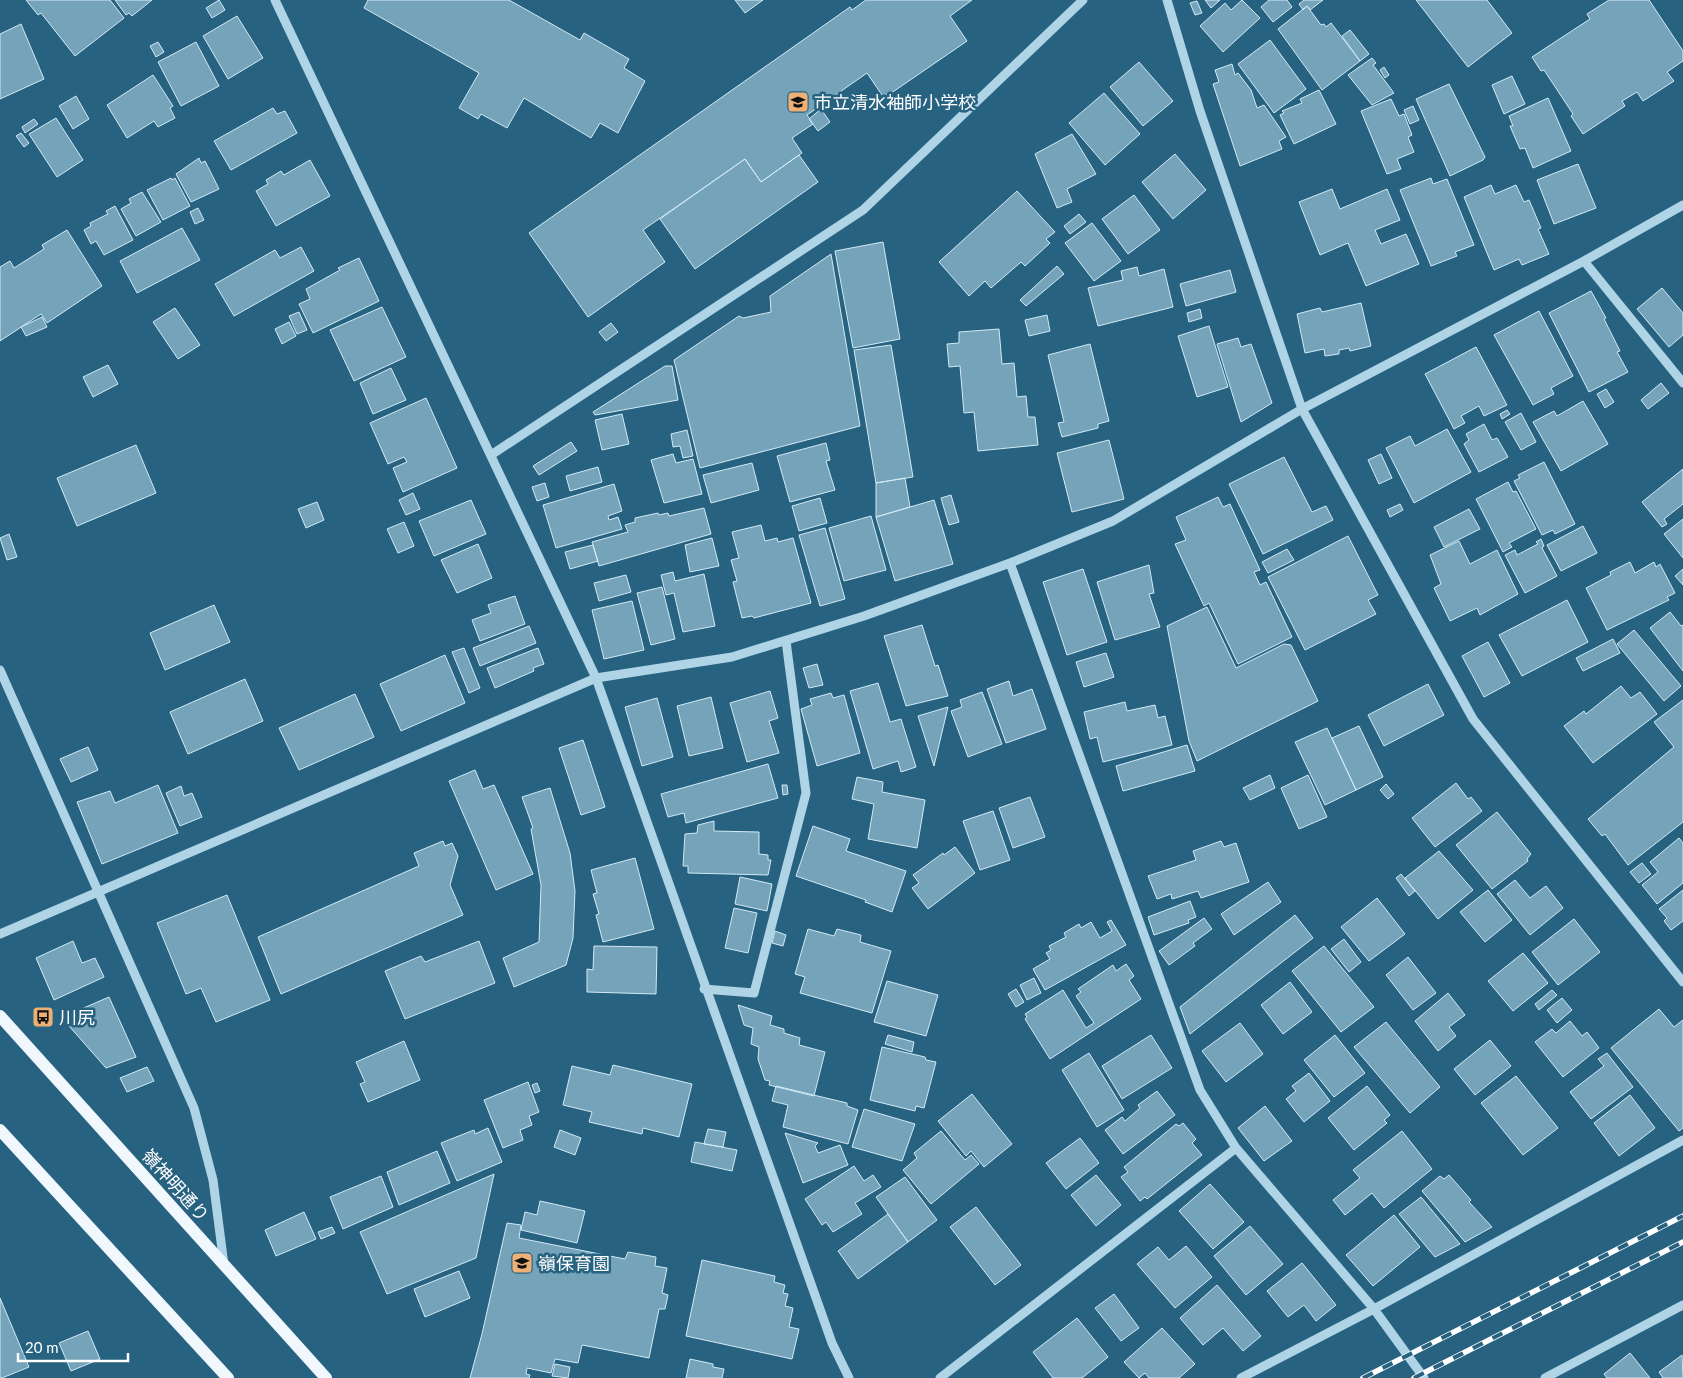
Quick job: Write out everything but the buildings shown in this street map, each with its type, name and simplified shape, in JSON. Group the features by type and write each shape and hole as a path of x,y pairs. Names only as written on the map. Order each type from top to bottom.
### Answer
{"main road":[{"name":"嶺神明通り","path":"0,1016 326,1378"},
{"path":"0,1130 228,1378"}],"street":[{"path":"275,0 596,678 704,989 832,1343 849,1378"},
{"path":"491,455 864,210 1083,0"},
{"path":"1167,0 1200,111 1302,409 1474,719 1683,982"},
{"path":"0,934 596,678 732,657 786,641 864,616 1010,563 1113,521 1302,409 1584,262 1683,205"},
{"path":"1584,262 1683,383"},
{"path":"1010,563 1200,1090 1236,1148 1374,1309 1424,1378"},
{"path":"704,989 754,993 806,793 786,641"},
{"path":"0,670 194,1108 213,1180 224,1265"},
{"path":"1241,1378 1374,1309 1683,1140"},
{"path":"940,1378 1236,1148"},
{"path":"1545,1378 1683,1305"}],"railway":[{"path":"1363,1378 1683,1216"},
{"path":"1414,1378 1683,1242"}],"place":[{"name":"市立清水袖師小学校","path":"798,102"},
{"name":"川尻","path":"43,1017"},
{"name":"嶺保育園","path":"522,1263"}]}
